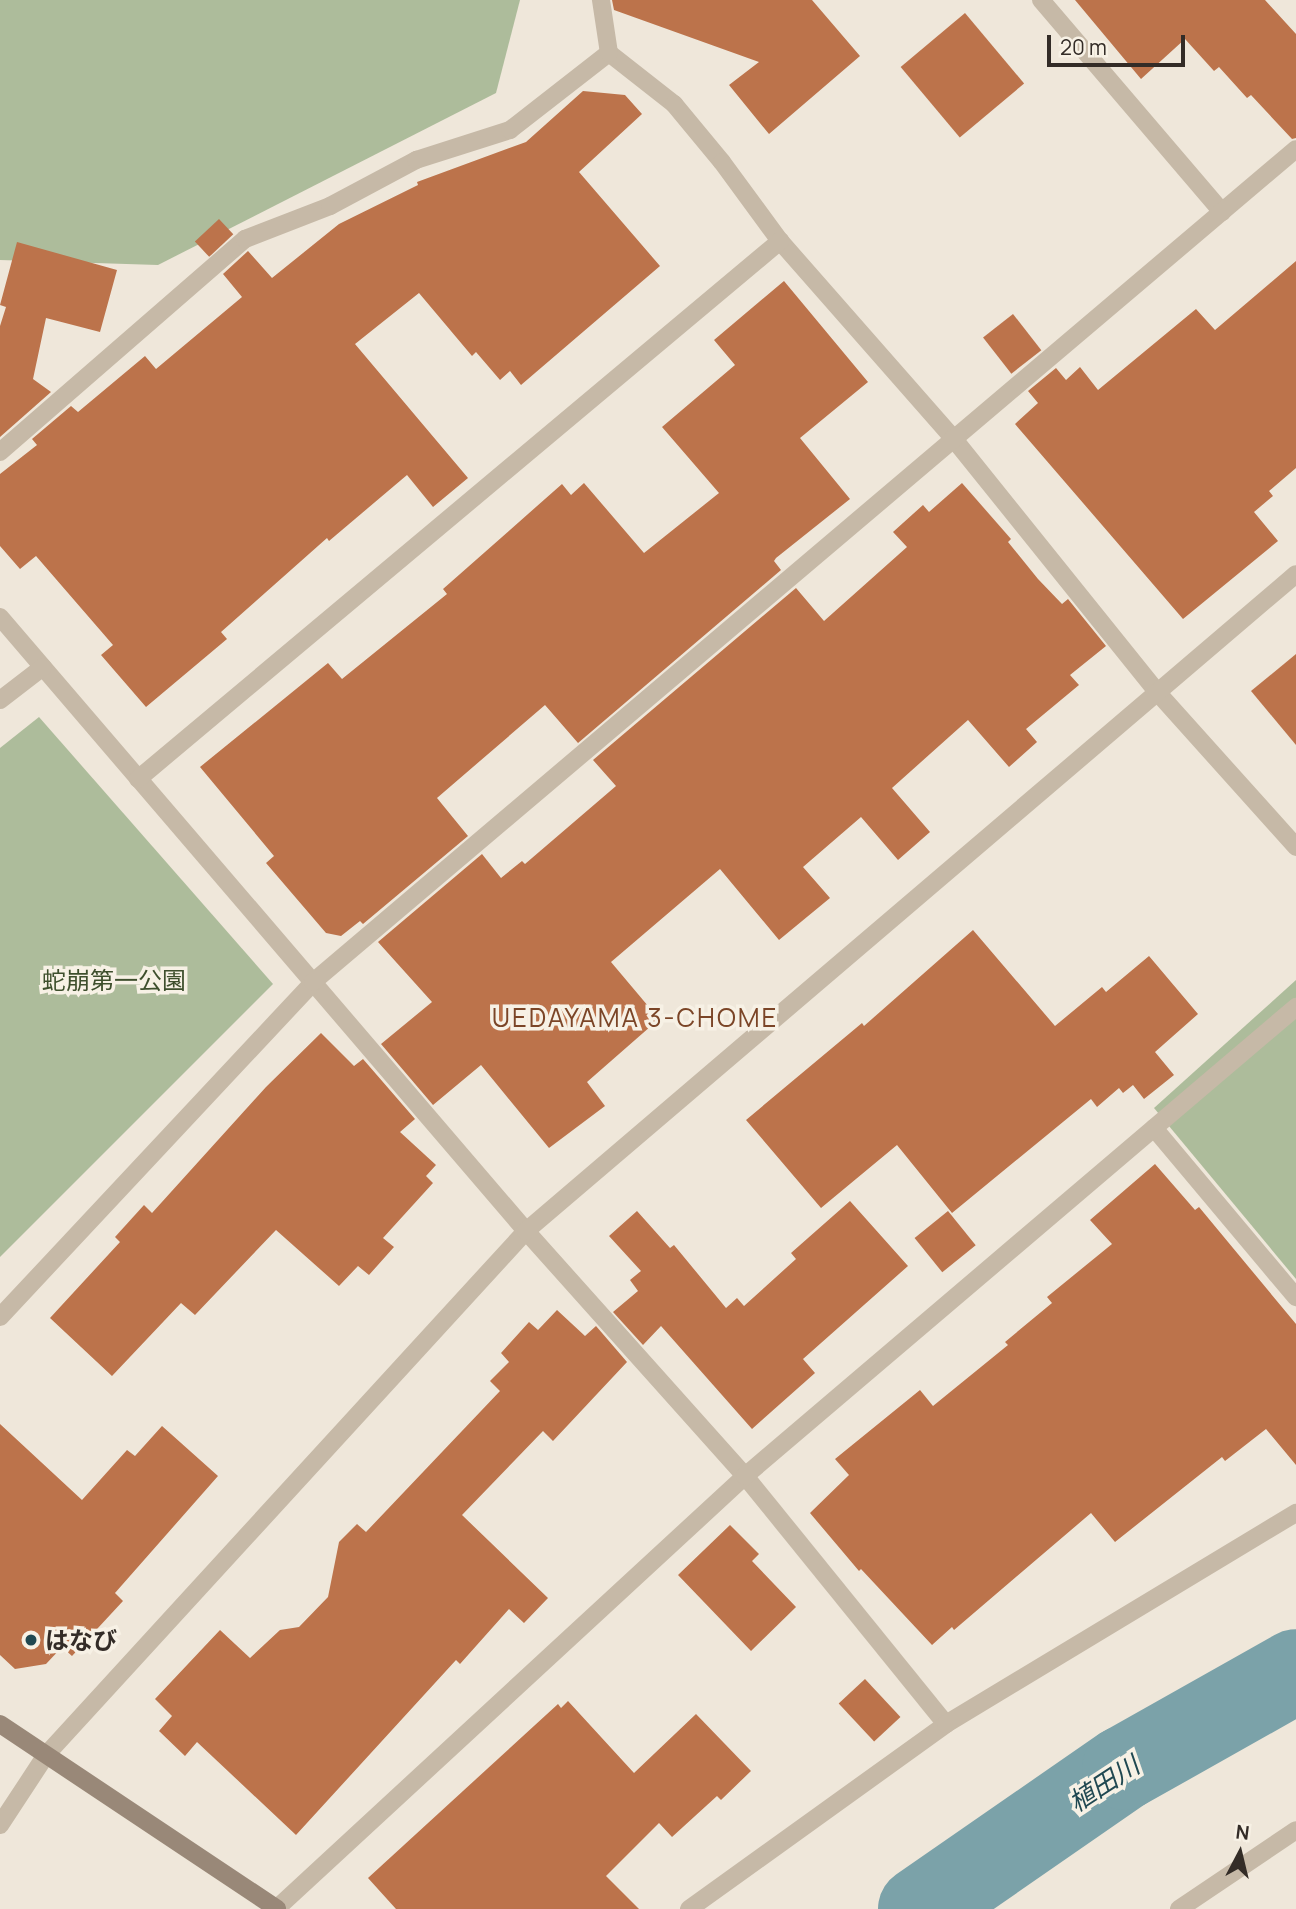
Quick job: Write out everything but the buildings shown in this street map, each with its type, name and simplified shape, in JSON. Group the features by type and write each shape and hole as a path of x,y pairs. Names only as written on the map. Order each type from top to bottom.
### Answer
{"street":[{"path":"601,0 609,53 674,104 722,162 780,241 953,438 1158,693 1296,847"},
{"path":"1041,0 1222,212"},
{"path":"0,452 245,239 330,206 416,159 510,130 609,53"},
{"path":"0,1317 313,982 1296,149"},
{"path":"138,779 780,241"},
{"path":"0,1825 46,1755 526,1231 1296,574"},
{"path":"0,617 526,1231 745,1476 946,1724"},
{"path":"0,700 43,667"},
{"path":"0,1724 276,1909 745,1476 1296,1007"},
{"path":"1154,1128 1296,1297"},
{"path":"689,1909 946,1724 1296,1513"},
{"path":"1179,1909 1296,1830"}],"green space":[{"path":"0,0 520,0 496,93 158,265 0,260"},
{"name":"蛇崩第一公園","path":"39,717 273,984 0,1257 0,748"},
{"path":"1296,980 1296,1279 1154,1108"}],"waterway":[{"name":"植田川","path":"920,1909 1124,1768 1296,1671"}],"place":[{"name":"はなび","path":"31,1640"}],"district":[{"name":"UEDAYAMA 3-CHOME","path":"635,1018"}]}
